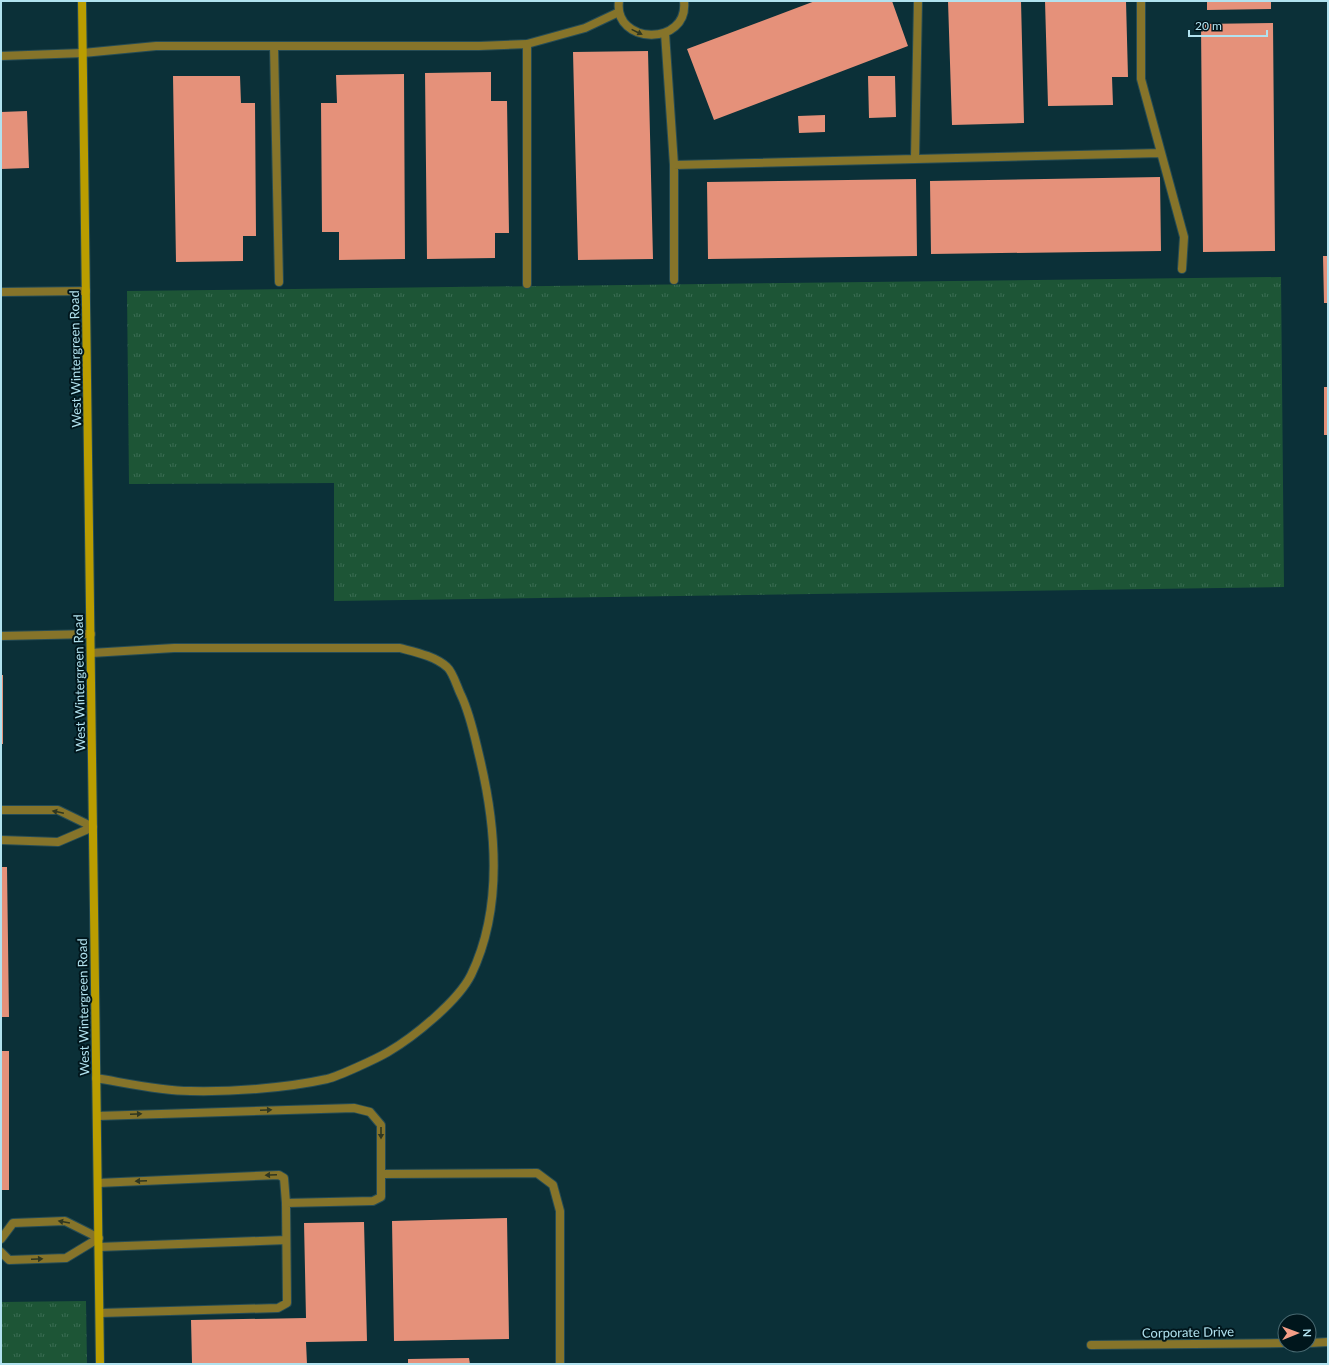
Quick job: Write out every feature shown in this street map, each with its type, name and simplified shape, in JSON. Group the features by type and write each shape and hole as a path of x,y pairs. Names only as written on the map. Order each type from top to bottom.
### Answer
{"main road":[{"name":"West Wintergreen Road","path":"82,1 100,1364"}],"street":[{"path":"619,1 619,12 629,28 644,35 653,36 665,33 677,24 682,15 684,1"},
{"path":"915,158 918,1"},
{"path":"1141,1 1142,78 1184,237 1182,269"},
{"path":"1,56 83,53 156,46 478,46 527,44 585,28 619,12"},
{"path":"665,33 674,165 674,280"},
{"path":"527,44 527,284"},
{"path":"274,46 279,282"},
{"path":"674,165 1161,153"},
{"path":"1,292 86,291"},
{"path":"1,636 91,634"},
{"path":"91,653 174,648 400,648 427,656 448,667 469,712 485,782 493,842 491,905 480,951 470,977 451,1000 427,1024 388,1052 329,1079 258,1088 189,1092 96,1078"},
{"path":"1,810 58,810 93,827"},
{"path":"1,840 58,842 93,827"},
{"path":"97,1116 354,1108 370,1112 381,1125 381,1196 373,1201 286,1203"},
{"path":"381,1174 537,1173 553,1185 560,1211 560,1364"},
{"path":"98,1183 279,1175 284,1178 286,1203 287,1302 278,1308 100,1314"},
{"path":"1,1239 13,1223 65,1221 99,1242"},
{"path":"1,1252 9,1260 66,1258 99,1242 286,1240"},
{"path":"1317,1343 1328,1342"},
{"name":"Corporate Drive","path":"1091,1345 1277,1343"}],"green space":[{"path":"1281,277 1284,587 334,601 334,483 129,484 127,291"},
{"path":"86,1301 87,1364 1,1364 1,1302"}],"building":[{"path":"815,1 892,1 908,46 714,120 687,49"},
{"path":"948,1 1021,1 1024,123 952,125"},
{"path":"1045,1 1126,1 1128,77 1112,77 1113,105 1048,106"},
{"path":"1207,1 1271,1 1271,9 1207,10"},
{"path":"1273,23 1275,251 1203,252 1201,24"},
{"path":"648,51 653,259 578,260 573,52"},
{"path":"491,72 491,101 507,101 509,233 495,233 495,258 427,259 425,73"},
{"path":"404,74 405,259 339,260 339,232 322,232 321,103 337,103 336,75"},
{"path":"173,76 240,76 241,103 255,103 256,236 243,236 243,261 176,262"},
{"path":"868,76 895,76 896,117 869,118"},
{"path":"27,111 29,168 1,169 1,112"},
{"path":"825,115 825,132 799,133 798,116"},
{"path":"1160,177 1161,251 931,254 930,181"},
{"path":"916,179 917,256 708,259 707,182"},
{"path":"1323,256 1328,256 1328,303 1324,303"},
{"path":"1324,387 1328,387 1328,435 1324,435"},
{"path":"1,675 3,675 3,744 1,744"},
{"path":"1,867 7,867 9,1017 1,1017"},
{"path":"1,1051 9,1051 9,1190 1,1190"},
{"path":"507,1218 509,1339 394,1341 392,1221"},
{"path":"364,1222 367,1341 306,1342 307,1364 192,1364 191,1320 306,1318 304,1223"},
{"path":"469,1358 470,1364 408,1364 408,1359"}]}
